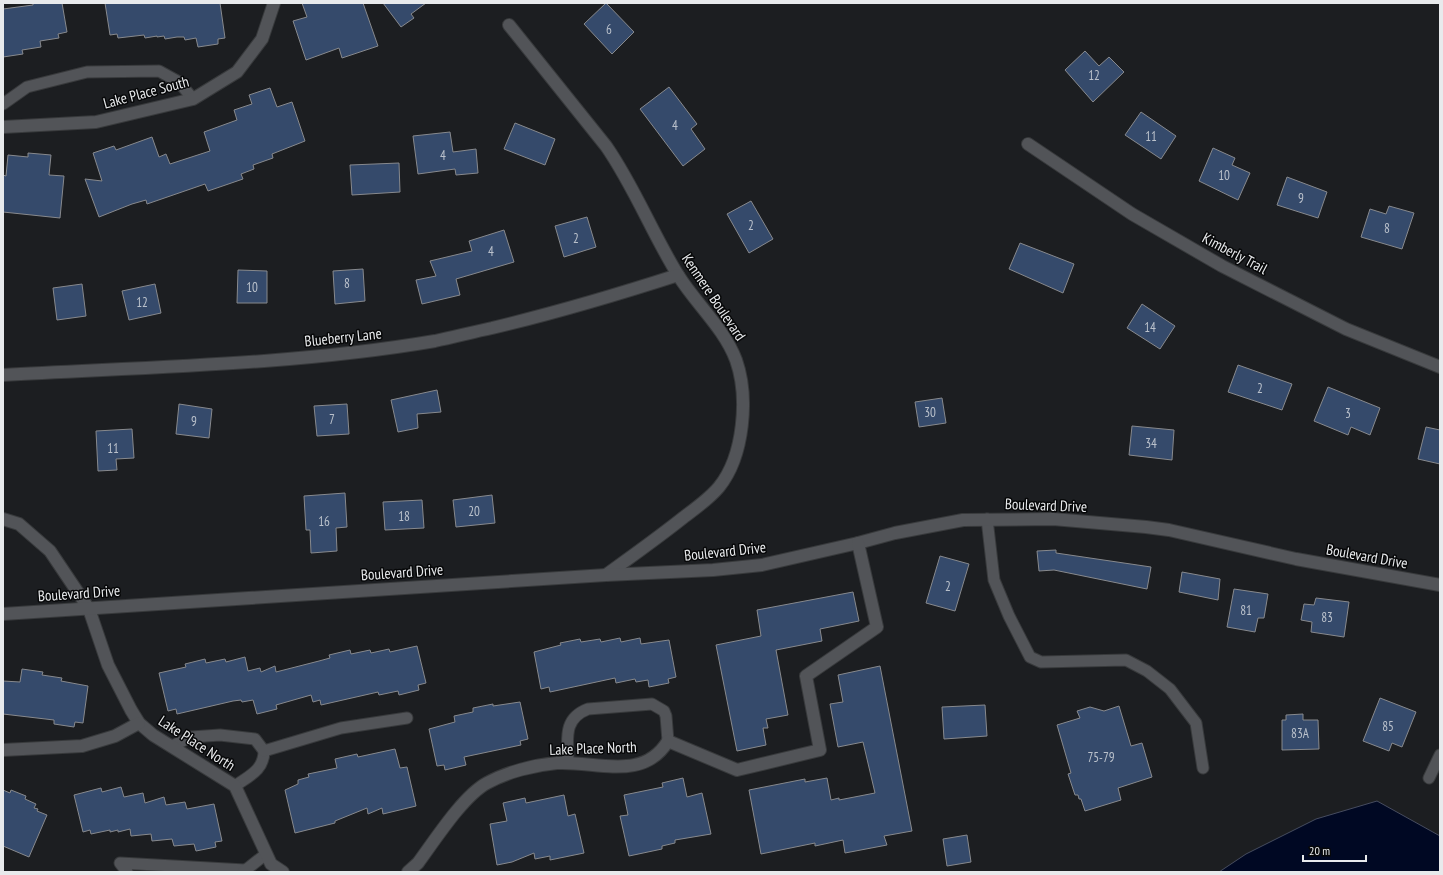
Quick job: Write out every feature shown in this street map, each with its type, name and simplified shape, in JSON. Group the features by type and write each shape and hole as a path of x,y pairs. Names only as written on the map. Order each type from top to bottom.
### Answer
{"street":[{"name":"Lake Place South","path":"3,127 96,122 193,98 237,72 262,39 274,3"},
{"name":"Kenmere Boulevard","path":"509,25 606,146 618,164 678,276 717,327 736,360 742,396 743,415 736,452 729,471 719,487 702,503 606,575"},
{"name":"Kimberly Trail","path":"1028,144 1132,214 1222,266 1346,329 1440,367"},
{"name":"Blueberry Lane","path":"3,375 322,357 385,349 438,340 522,320 578,306 678,276"},
{"path":"3,519 19,524 50,551 89,609"},
{"name":"Boulevard Drive","path":"3,614 606,575 713,570 762,565 925,526 963,520 987,519 1053,519 1169,530 1296,559 1440,585"},
{"path":"668,740 737,770 820,750 806,676 877,627 858,543"},
{"name":"Lake Place North","path":"89,609 111,672 139,723 153,735 235,786 271,864 283,872"},
{"name":"Lake Place North","path":"3,750 82,746 115,736 139,723"},
{"name":"Lake Place North","path":"408,872 418,863 469,796 486,784 530,768 568,763 629,766 642,764 658,755 668,740"}],"lane":[{"path":"3,104 27,87 87,72 159,71 179,82 193,98"},
{"path":"987,519 994,580 1009,616 1030,657 1041,662 1126,660 1147,671 1170,689 1196,723 1203,768"},
{"path":"568,763 568,728 579,712 588,709 652,704 664,711 666,716 668,740"},
{"path":"264,751 341,728 407,718"},
{"path":"172,746 191,737 233,736 255,739 264,751 263,764 260,769 235,786"},
{"path":"1429,778 1440,755"},
{"path":"127,872 120,864 244,871 266,854"}],"water":[{"path":"1377,801 1440,836 1440,872 1219,872 1246,854 1316,819"}],"building":[{"path":"33,3 62,3 67,32 58,34 59,38 40,41 41,47 22,50 23,54 3,57 3,9 33,5"},
{"path":"105,3 220,3 225,38 218,39 218,44 198,47 196,38 185,40 184,37 165,39 164,36 157,36 145,38 144,35 118,38 117,34 110,35"},
{"path":"302,3 363,3 378,46 342,58 339,48 306,60 293,21 307,17"},
{"path":"383,3 426,3 411,14 414,18 401,27"},
{"path":"606,3 634,32 612,54 584,24"},
{"path":"1085,51 1099,66 1109,57 1124,72 1093,102 1065,70"},
{"path":"669,87 697,124 691,129 705,149 683,166 640,109"},
{"path":"270,88 277,107 292,102 305,141 272,154 273,158 253,165 254,169 241,174 243,179 208,191 205,184 147,204 146,200 132,204 99,217 85,179 102,181 93,153 114,146 116,150 152,137 159,157 166,154 170,164 210,151 204,132 237,120 234,110 252,104 249,95"},
{"path":"1141,112 1176,136 1161,159 1125,135"},
{"path":"515,123 555,139 545,165 504,149"},
{"path":"450,132 453,152 476,149 478,173 456,175 455,169 418,174 413,136"},
{"path":"1213,148 1235,158 1232,165 1250,173 1238,200 1199,181"},
{"path":"28,153 51,155 49,175 64,176 60,218 3,212 3,175 6,176 8,155 28,157"},
{"path":"399,163 400,192 352,195 350,165"},
{"path":"1287,177 1327,192 1318,218 1277,205"},
{"path":"751,201 773,239 749,253 727,214"},
{"path":"1389,206 1414,213 1402,249 1361,237 1370,209 1386,214"},
{"path":"587,217 596,247 564,257 555,226"},
{"path":"504,230 514,262 456,279 460,295 422,304 416,280 436,276 430,261 472,251 469,241"},
{"path":"1020,243 1074,264 1063,293 1009,269"},
{"path":"363,269 365,301 335,304 333,271"},
{"path":"238,270 267,271 267,303 237,303"},
{"path":"82,284 86,316 57,320 53,288"},
{"path":"155,284 161,313 129,320 122,291"},
{"path":"1142,304 1175,326 1160,349 1127,328"},
{"path":"1238,365 1292,384 1282,410 1228,392"},
{"path":"1328,387 1380,408 1370,435 1351,427 1348,435 1314,421"},
{"path":"437,390 441,412 417,414 418,428 398,432 391,400"},
{"path":"942,398 946,423 919,427 915,402"},
{"path":"179,404 212,409 209,438 176,434"},
{"path":"347,404 349,434 317,436 314,406"},
{"path":"1132,426 1174,430 1172,460 1129,455"},
{"path":"1426,427 1440,430 1440,464 1418,459"},
{"path":"132,429 134,458 116,459 117,470 98,471 96,431"},
{"path":"345,493 347,527 336,528 337,551 311,553 310,530 306,530 304,496"},
{"path":"492,495 495,523 456,527 453,500"},
{"path":"422,500 424,528 385,530 383,502"},
{"path":"1056,550 1056,553 1151,567 1147,589 1054,570 1039,571 1037,551"},
{"path":"940,556 969,564 955,611 926,603"},
{"path":"1182,572 1220,579 1218,600 1179,592"},
{"path":"1234,589 1268,594 1264,618 1258,618 1255,632 1227,627"},
{"path":"853,592 859,621 820,629 822,641 776,650 788,715 766,719 768,728 763,728 766,745 737,751 716,645 761,636 757,610"},
{"path":"1316,598 1349,602 1344,637 1311,632 1312,622 1301,620 1304,604 1314,605"},
{"path":"620,638 621,642 640,638 641,644 669,640 676,677 668,679 669,683 649,687 648,680 636,682 635,679 616,683 615,678 550,692 549,687 541,689 534,652 561,645 560,643 580,639 581,642 600,639 601,642"},
{"path":"417,646 426,683 418,685 419,690 399,695 398,691 379,695 378,692 321,705 320,700 313,702 311,695 276,705 277,709 257,714 253,700 242,702 241,700 233,701 177,714 176,709 168,711 159,673 186,667 185,664 205,659 206,663 225,659 226,662 245,657 248,671 260,668 261,672 275,666 276,672 330,658 329,655 350,650 351,654 370,650 371,653 389,649 390,652"},
{"path":"880,666 912,831 884,836 887,845 845,853 843,840 815,846 815,843 761,854 749,790 805,779 805,782 827,778 831,800 839,798 839,800 875,793 863,742 838,747 830,704 843,702 838,675"},
{"path":"22,669 43,672 42,675 62,678 61,681 88,686 83,723 75,722 74,727 54,724 54,720 3,714 3,681 20,682"},
{"path":"1380,698 1416,712 1402,747 1392,743 1389,751 1363,741"},
{"path":"520,702 528,739 520,741 521,745 464,757 466,765 445,770 444,765 437,766 429,729 455,722 454,716 473,712 473,708 493,704 493,706"},
{"path":"985,705 987,736 944,739 942,707"},
{"path":"1119,706 1131,746 1142,743 1152,777 1118,788 1121,800 1085,811 1081,799 1079,799 1078,795 1075,795 1068,774 1071,773 1057,725 1080,718 1077,711 1090,707 1104,711"},
{"path":"1303,714 1303,720 1318,720 1319,749 1282,750 1282,720 1286,720 1286,715"},
{"path":"395,749 400,768 407,767 416,806 383,814 382,808 368,814 367,808 335,821 335,823 295,833 285,790 298,784 298,780 309,777 308,774 337,768 335,759 357,754 358,757"},
{"path":"683,778 687,797 702,793 711,834 675,840 675,843 662,846 662,849 629,856 620,816 628,815 624,795 663,787 662,783"},
{"path":"121,787 124,797 143,793 145,803 164,797 166,805 185,802 187,809 214,804 222,841 215,842 216,847 196,851 194,844 174,846 172,839 152,841 151,834 131,836 130,829 118,832 118,830 110,832 110,830 91,834 90,830 83,832 74,795 101,788 102,792"},
{"path":"3,790 10,793 11,790 26,796 25,799 36,804 34,808 38,809 37,811 47,815 29,857 3,846"},
{"path":"564,795 568,816 575,814 584,853 550,860 550,856 535,859 534,853 512,862 497,865 490,824 507,821 503,803 525,798 526,803"},
{"path":"967,835 971,862 947,866 943,839"}]}
